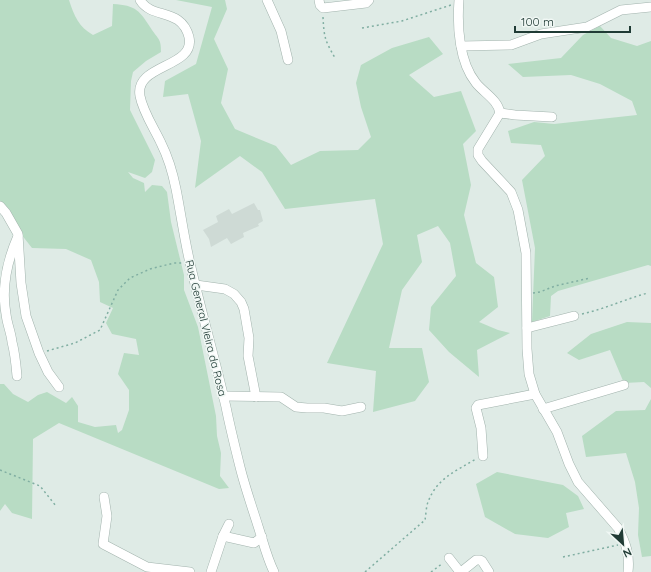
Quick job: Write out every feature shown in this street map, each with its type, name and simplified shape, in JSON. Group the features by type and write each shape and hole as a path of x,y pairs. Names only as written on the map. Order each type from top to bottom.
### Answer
{"street":[{"name":"Rua General Vieira da Rosa","path":"140,0 143,5 150,10 172,16 179,21 186,28 190,44 187,51 182,56 144,79 140,85 139,95 142,105 162,145 172,173 190,263 240,469 274,572"},
{"path":"268,0 281,31 288,60"},
{"path":"321,4 366,3 369,0"},
{"path":"459,2 458,20 461,46 470,74 476,83 497,103 500,113 479,145 478,155 511,192 518,210 526,253 527,364 532,385 535,394 557,432 569,464 578,482 618,528 626,544 629,560 628,572"},
{"path":"461,46 511,45 541,34 587,27 621,10 651,7"},
{"path":"500,113 552,117"},
{"path":"0,206 6,213 18,234 21,283 26,316 39,353 48,372 59,387"},
{"path":"17,376 4,296 9,255 18,234"},
{"path":"196,285 225,289 234,294 241,302 244,309 248,331 248,356 256,397"},
{"path":"527,328 574,316"},
{"path":"543,409 624,385"},
{"path":"483,456 481,428 476,408 478,405 535,394"},
{"path":"223,396 281,397 296,407 324,408 342,411 362,407"},
{"path":"104,497 107,516 103,544 147,567 190,572"},
{"path":"210,572 229,524"},
{"path":"223,536 254,543 262,537"},
{"path":"449,558 461,572 476,560 482,561 489,572"}],"path":[{"path":"362,28 402,21 459,2"},
{"path":"321,4 324,36 335,58"},
{"path":"39,353 75,343 100,330 118,290 130,278 150,269 174,263 190,263"},
{"path":"526,294 540,292 555,286 590,278"},
{"path":"574,316 606,308 623,300 648,293"},
{"path":"365,572 425,520 428,502 440,481 483,456"},
{"path":"0,470 40,486 56,506"},
{"path":"563,557 626,544"},
{"path":"431,572 449,558"}],"shaded area":[{"path":"254,203 258,210 260,210 263,221 258,224 259,226 243,233 244,237 231,244 227,238 211,247 209,239 203,230 218,222 216,216 229,209 232,214"}],"green space":[{"path":"0,0 69,0 81,25 93,35 112,26 113,4 127,6 137,10 161,44 161,52 146,61 133,72 131,81 130,110 155,160 152,172 145,178 128,172 133,178 144,183 145,192 152,185 162,186 167,192 171,222 184,275 184,290 198,327 216,416 217,436 221,453 220,476 229,488 219,489 59,423 33,439 32,519 12,513 5,504 0,511 0,384 4,384 13,394 28,402 38,395 47,392 66,403 72,397 78,406 78,422 95,427 116,425 118,433 122,430 129,410 129,390 118,374 124,353 139,355 136,339 112,334 106,323 113,308 100,302 99,282 91,260 66,249 32,248 21,234 9,209 0,201"},
{"path":"176,0 225,0 227,9 214,39 228,69 221,103 235,129 276,146 291,165 320,151 358,150 371,137 361,107 356,83 361,65 392,48 429,37 443,54 409,75 434,97 461,91 476,131 463,144 471,185 464,215 476,263 494,277 498,307 479,322 510,333 477,350 479,377 449,352 429,330 431,307 456,276 450,243 438,226 417,235 422,262 402,290 389,348 422,348 429,382 415,401 373,412 376,371 327,363 383,244 375,199 285,209 262,172 240,156 195,188 201,141 188,94 163,97 165,81 196,64 212,7"},
{"path":"600,26 611,38 637,46 651,41 651,266 648,265 558,291 551,296 550,316 532,322 535,248 522,180 545,156 541,145 511,143 508,131 534,122 554,124 637,115 632,101 600,84 571,75 523,77 508,64 561,58 583,35"},
{"path":"627,322 651,323 651,388 644,382 624,383 610,350 579,360 567,353 591,334"},
{"path":"651,399 651,556 642,557 638,535 639,508 635,482 626,453 586,457 582,436 616,411 645,410"},
{"path":"497,472 563,485 578,496 584,509 566,513 569,527 548,538 515,534 485,517 476,484"}]}
